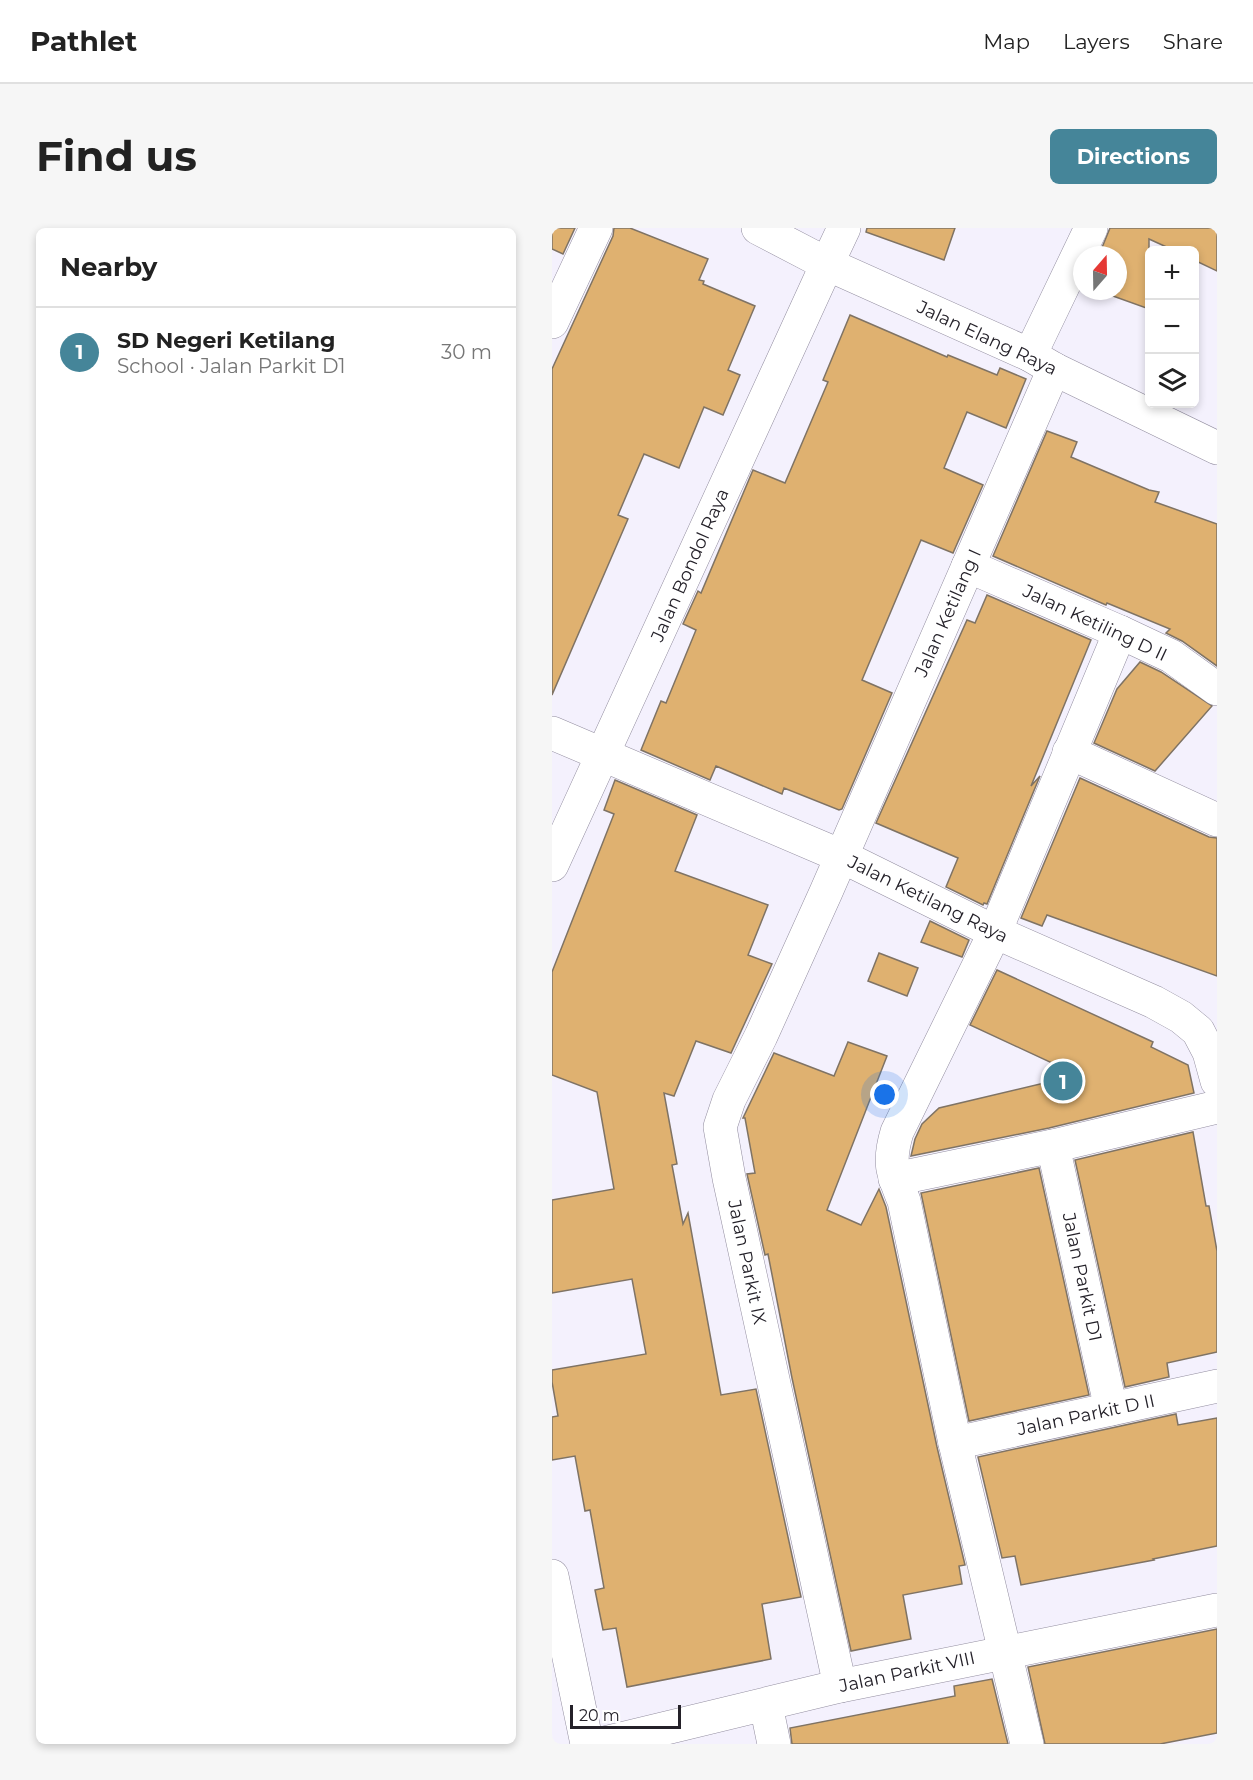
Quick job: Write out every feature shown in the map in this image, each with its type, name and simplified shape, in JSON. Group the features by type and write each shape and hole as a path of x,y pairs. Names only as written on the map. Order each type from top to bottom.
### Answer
{"street":[{"path":"552,322 596,228"},
{"name":"Jalan Elang Raya","path":"758,228 827,264 1042,362 1217,448"},
{"name":"Jalan Bondol Raya","path":"552,865 844,228"},
{"name":"Jalan Ketilang I","path":"841,856 968,566 1091,228"},
{"name":"Jalan Ketiling D II","path":"968,566 1064,606 1171,656 1217,689"},
{"path":"1027,1744 955,1443 904,1201 895,1179 891,1154 897,1132 995,932 1120,632"},
{"name":"Jalan Ketilang Raya","path":"552,733 841,856 995,932 1154,1002 1181,1017 1198,1031 1209,1052 1217,1081"},
{"path":"1069,752 1217,820"},
{"name":"Jalan Parkit IX","path":"840,1686 720,1128 729,1100 762,1036 841,856"},
{"path":"895,1179 1053,1146 1217,1107"},
{"name":"Jalan Parkit D1","path":"1053,1146 1111,1409"},
{"name":"Jalan Parkit D II","path":"955,1443 1217,1386"},
{"path":"552,1576 587,1744"},
{"name":"Jalan Parkit VIII","path":"600,1744 840,1686 1217,1610"},
{"path":"766,1705 774,1744"}],"building":[{"path":"552,228 575,228 563,254 552,249"},
{"path":"614,228 630,228 708,259 699,280 704,281 703,284 755,306 728,370 740,375 723,415 704,407 679,468 644,454 618,515 628,519 552,695 552,369 613,236"},
{"path":"867,228 955,228 944,260 866,232"},
{"path":"1110,228 1217,228 1217,271 1199,262 1199,246 1164,246 1149,239 1149,246 1145,246 1145,308 1124,300 1127,300 1127,246 1103,246"},
{"path":"850,315 947,357 948,355 997,375 1000,368 1026,379 1006,428 967,412 944,468 983,485 953,553 921,540 862,680 892,693 842,809 839,810 784,788 782,794 716,766 710,780 641,750 661,701 666,703 696,630 683,624 698,591 701,593 753,470 785,483 828,382 823,380"},
{"path":"1047,431 1077,442 1071,457 1149,490 1159,492 1155,502 1217,524 1217,666 1182,641 1166,633 1170,629 1107,603 1106,605 993,556"},
{"path":"987,595 1091,640 1031,786 1040,776 987,904 983,905 946,887 958,858 876,823 967,620 975,623"},
{"path":"1140,662 1161,672 1212,706 1155,771 1094,743 1117,689"},
{"path":"1080,778 1209,837 1217,838 1217,976 1047,915 1042,926 1021,918"},
{"path":"615,780 697,815 675,871 768,905 748,955 772,964 731,1053 696,1041 674,1096 664,1093 677,1164 672,1165 683,1224 688,1213 721,1395 756,1389 801,1597 762,1604 771,1659 627,1687 616,1628 603,1630 595,1590 604,1588 590,1510 585,1511 575,1456 552,1460 552,1417 558,1416 552,1370 646,1354 632,1279 552,1293 552,1200 614,1189 597,1092 552,1075 552,972 614,814 604,810"},
{"path":"930,921 969,940 962,957 921,942"},
{"path":"879,953 918,968 907,996 868,981"},
{"path":"997,970 1153,1042 1151,1047 1188,1065 1194,1093 1049,1128 911,1156 922,1124 939,1108 1078,1075 970,1025"},
{"path":"848,1042 887,1056 827,1210 861,1225 879,1189 886,1207 937,1447 965,1565 959,1566 962,1584 903,1595 911,1639 851,1651 792,1378 768,1254 765,1255 747,1174 755,1173 745,1118 743,1118 774,1053 834,1076"},
{"path":"1193,1132 1206,1206 1209,1206 1217,1251 1217,1352 1167,1363 1169,1377 1125,1387 1075,1160"},
{"path":"1039,1168 1089,1395 969,1421 921,1193"},
{"path":"1176,1414 1178,1425 1217,1418 1217,1546 1021,1585 1015,1556 1002,1558 978,1457"},
{"path":"1217,1629 1217,1733 1160,1744 1045,1744 1028,1667"},
{"path":"992,1679 1008,1744 792,1744 790,1728 955,1696 954,1686"}],"place":[{"name":"SD Negeri Ketilang","path":"1063,1081"}]}
